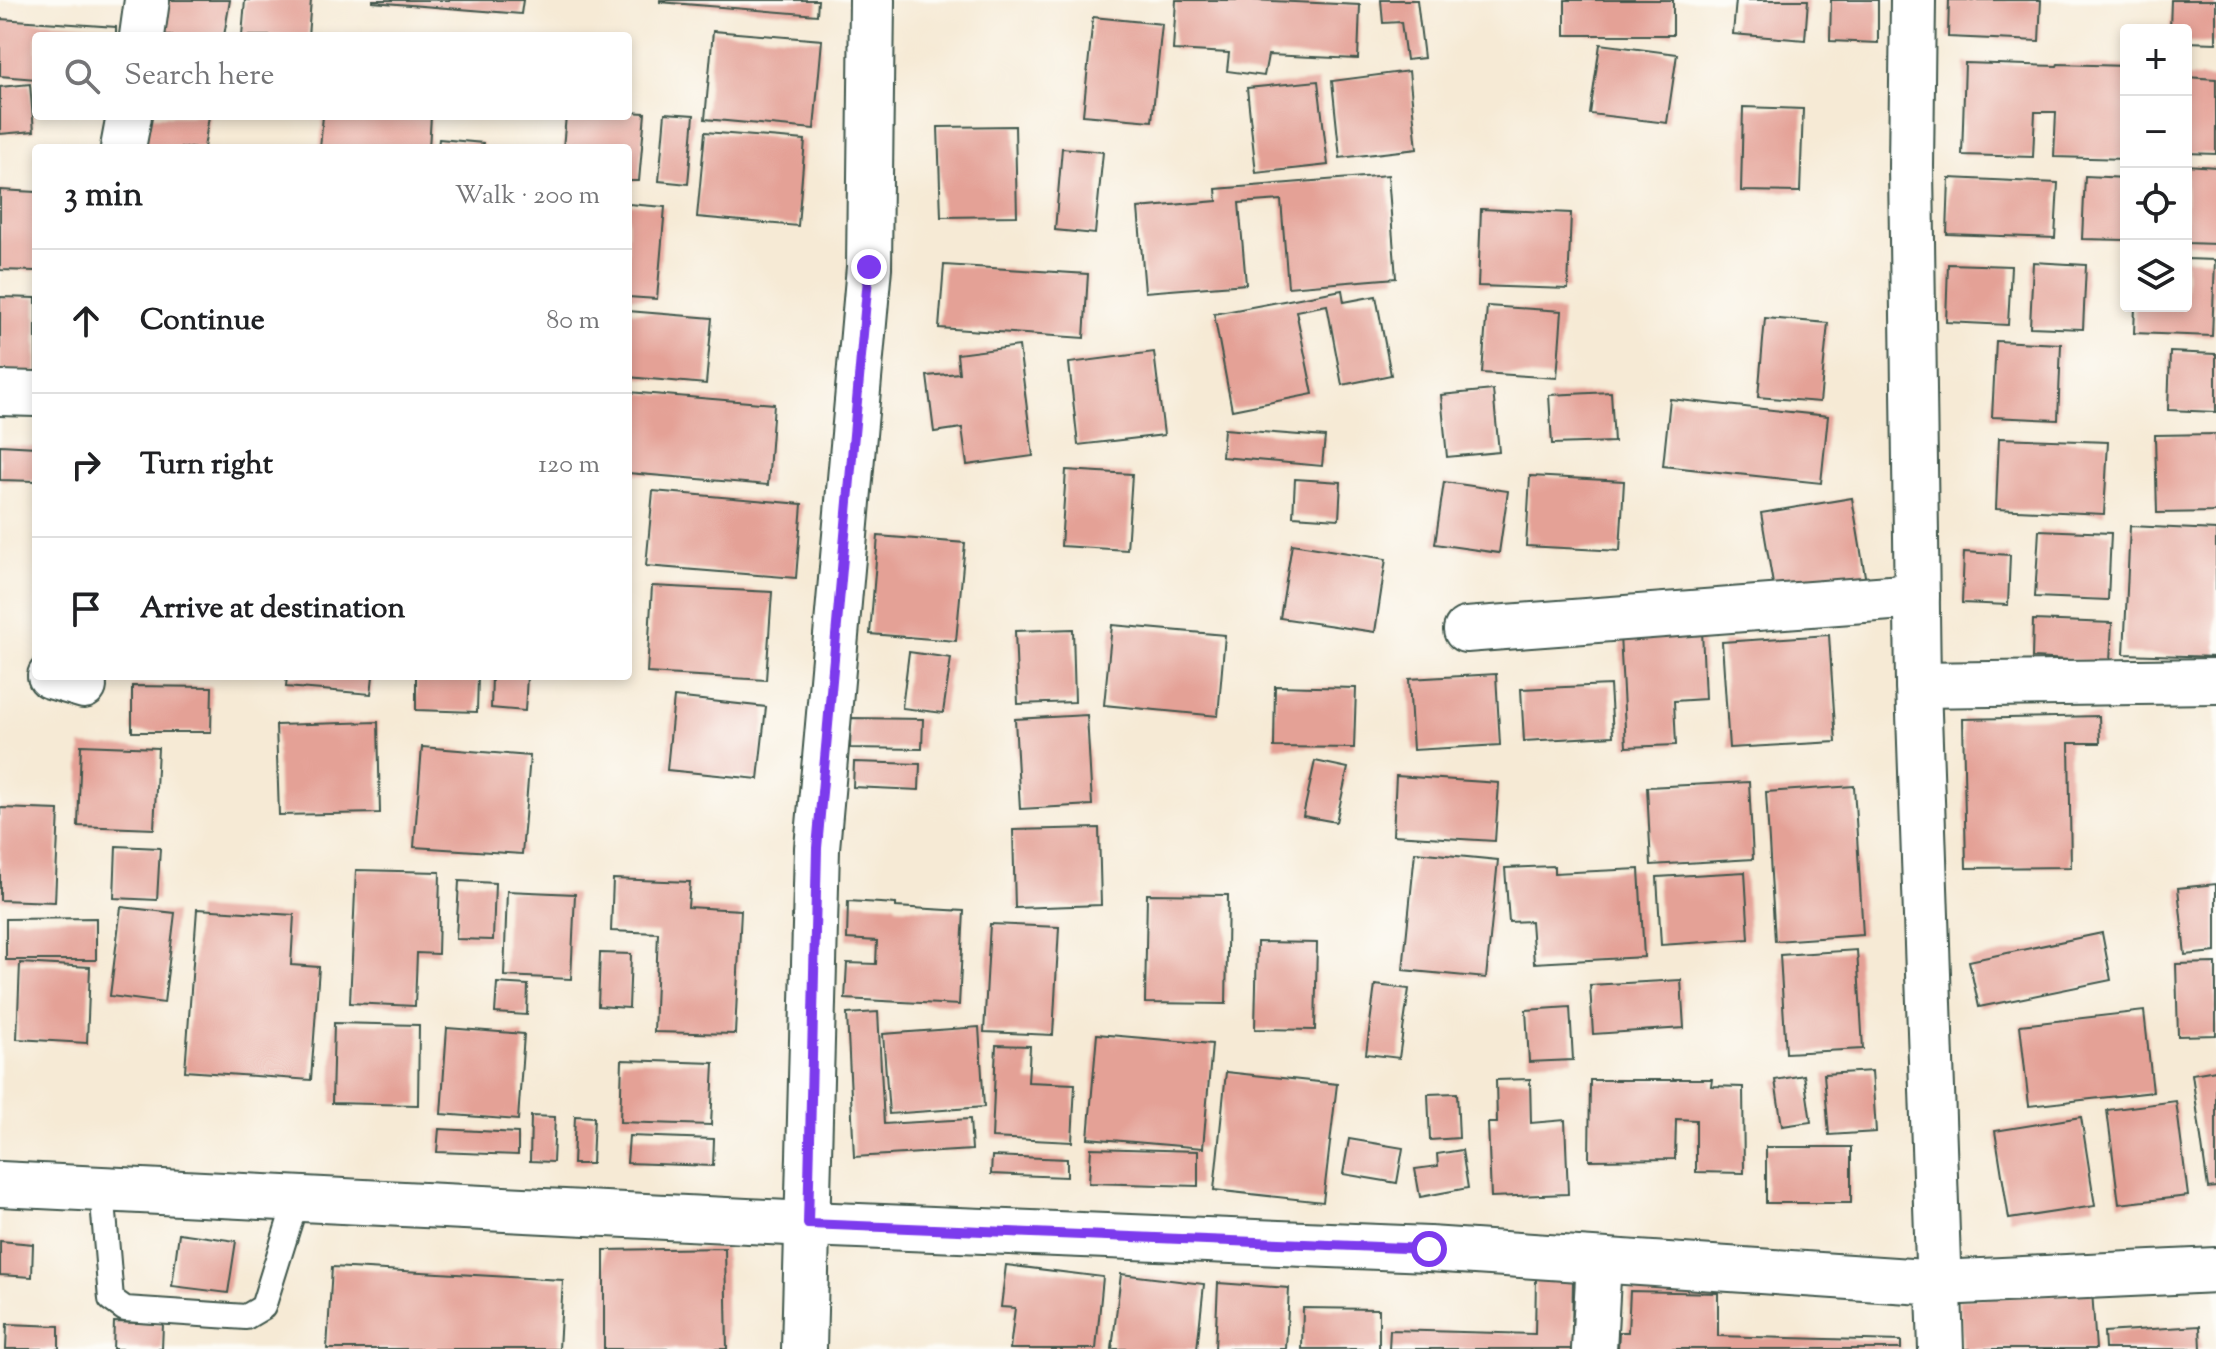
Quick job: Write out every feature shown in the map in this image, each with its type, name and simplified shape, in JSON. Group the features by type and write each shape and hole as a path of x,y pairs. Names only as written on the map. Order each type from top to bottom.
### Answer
{"street":[{"path":"143,32 147,0"},
{"path":"804,1349 817,848 869,267 872,0"},
{"path":"1913,0 1911,166 1918,685 1941,1349"},
{"path":"124,144 128,120"},
{"path":"0,393 32,394"},
{"path":"1466,630 1917,596"},
{"path":"1918,685 2216,681"},
{"path":"0,1184 808,1224 1429,1249 1940,1283 2216,1270"},
{"path":"1594,1349 1599,1261"}],"lane":[{"path":"102,1189 111,1299 125,1309 246,1317 263,1307 297,1198"}],"building":[{"path":"162,0 230,0 225,32 157,32"},
{"path":"245,0 311,0 308,32 242,32"},
{"path":"373,0 523,0 521,14"},
{"path":"660,0 818,0 817,15"},
{"path":"1176,0 1360,5 1358,59 1268,55 1264,76 1227,71 1229,53 1173,50"},
{"path":"1381,0 1417,0 1424,58 1406,60 1401,22 1383,23"},
{"path":"1565,0 1673,0 1673,35 1565,35"},
{"path":"1736,0 1808,0 1805,40 1733,34"},
{"path":"1831,0 1878,0 1878,43 1830,41"},
{"path":"1949,0 2041,0 2039,41 1948,37"},
{"path":"2171,0 2216,0 2216,43 2192,42 2192,24 2170,24"},
{"path":"1093,17 1162,24 1152,121 1083,115"},
{"path":"0,19 116,27 116,32 32,32 32,79 0,76"},
{"path":"713,31 822,40 814,129 705,119"},
{"path":"1600,44 1677,54 1667,123 1590,114"},
{"path":"1965,63 2120,66 2120,159 2054,157 2056,112 2035,112 2033,157 1962,155"},
{"path":"1409,71 1417,149 1340,158 1332,81"},
{"path":"2192,77 2216,79 2216,154 2192,153"},
{"path":"1318,81 1328,165 1256,173 1247,88"},
{"path":"30,84 34,131 0,134 0,87"},
{"path":"1743,107 1803,109 1800,192 1741,191"},
{"path":"632,112 645,113 639,181 632,181 632,144 563,144 566,120 632,120"},
{"path":"665,113 694,115 688,184 659,181"},
{"path":"143,120 208,120 205,144 140,144"},
{"path":"323,120 431,120 429,144 320,144"},
{"path":"1015,126 1017,216 941,217 938,127"},
{"path":"705,132 805,140 798,226 697,217"},
{"path":"439,139 483,143 483,144 438,144"},
{"path":"1062,148 1103,152 1095,234 1055,230"},
{"path":"2192,165 2216,167 2216,244 2192,243"},
{"path":"1388,175 1396,278 1288,287 1281,200 1239,203 1246,284 1145,292 1138,208 1217,201 1216,189"},
{"path":"2085,176 2120,178 2120,240 2082,239"},
{"path":"1949,178 2058,183 2055,238 1947,234"},
{"path":"0,190 32,192 32,271 0,270"},
{"path":"632,204 665,207 657,299 632,297"},
{"path":"1481,209 1571,213 1568,289 1478,286"},
{"path":"2192,259 2215,260 2212,336 2134,333 2135,312 2192,312"},
{"path":"2033,262 2086,265 2083,329 2030,327"},
{"path":"1948,264 2011,266 2008,325 1946,322"},
{"path":"944,265 1088,274 1084,338 939,328"},
{"path":"1342,290 1344,302 1376,296 1391,375 1342,385 1327,305 1296,311 1313,394 1232,410 1214,314"},
{"path":"0,297 32,298 32,372 0,371"},
{"path":"1487,306 1562,311 1557,378 1482,373"},
{"path":"632,311 712,318 706,384 632,377"},
{"path":"1765,318 1828,323 1820,402 1758,397"},
{"path":"1996,341 2061,344 2058,420 1992,417"},
{"path":"1019,346 1033,456 967,465 962,428 934,432 927,376 959,373 957,354"},
{"path":"1154,352 1164,435 1078,445 1069,363"},
{"path":"2170,352 2216,354 2216,412 2168,410"},
{"path":"1493,390 1499,452 1447,457 1441,395"},
{"path":"632,392 774,404 768,485 632,473"},
{"path":"1611,392 1614,442 1552,444 1549,395"},
{"path":"1670,399 1828,416 1821,483 1663,466"},
{"path":"1224,429 1325,437 1322,466 1222,457"},
{"path":"2216,434 2216,512 2157,513 2155,435"},
{"path":"1999,438 2108,442 2104,514 1996,509"},
{"path":"0,445 32,447 32,481 0,480"},
{"path":"1066,470 1132,474 1127,550 1061,546"},
{"path":"1530,476 1624,481 1620,551 1526,546"},
{"path":"1295,479 1341,482 1339,519 1293,516"},
{"path":"1444,482 1508,491 1499,553 1435,544"},
{"path":"653,491 802,504 796,578 646,566"},
{"path":"1852,498 1867,588 1776,602 1761,513"},
{"path":"2130,526 2216,530 2216,657 2124,654"},
{"path":"2039,530 2111,533 2108,600 2035,597"},
{"path":"878,536 965,543 956,641 870,634"},
{"path":"1292,544 1386,559 1375,632 1280,618"},
{"path":"1964,552 2010,555 2008,605 1962,603"},
{"path":"652,586 772,592 766,680 647,673"},
{"path":"2033,620 2112,623 2110,662 2032,658"},
{"path":"1112,625 1225,635 1218,716 1104,705"},
{"path":"1073,629 1075,702 1018,704 1015,631"},
{"path":"1702,630 1705,699 1674,701 1676,745 1626,747 1620,635"},
{"path":"1829,635 1836,742 1729,748 1722,642"},
{"path":"909,652 951,658 943,713 902,708"},
{"path":"1496,674 1500,745 1413,750 1409,679"},
{"path":"287,680 373,680 371,694 286,687"},
{"path":"416,680 478,680 477,712 416,710"},
{"path":"492,680 527,680 525,711 491,708"},
{"path":"1610,685 1613,736 1524,741 1521,689"},
{"path":"132,686 212,687 211,732 132,732"},
{"path":"1275,686 1356,688 1354,748 1274,747"},
{"path":"674,697 766,707 758,779 667,770"},
{"path":"1087,715 1092,805 1020,809 1015,719"},
{"path":"2099,716 2100,743 2069,743 2071,867 1966,868 1963,719"},
{"path":"851,718 923,719 922,749 850,748"},
{"path":"378,722 380,813 279,815 276,725"},
{"path":"81,745 158,748 154,829 78,826"},
{"path":"422,747 530,756 522,854 414,847"},
{"path":"1315,761 1348,768 1336,822 1303,816"},
{"path":"854,762 920,764 919,790 853,787"},
{"path":"1396,776 1499,783 1495,841 1393,835"},
{"path":"1749,782 1753,859 1651,865 1647,787"},
{"path":"1854,786 1863,935 1775,941 1766,792"},
{"path":"0,808 59,810 55,902 0,900"},
{"path":"1099,828 1101,905 1015,908 1013,830"},
{"path":"116,846 160,848 157,900 114,898"},
{"path":"1415,852 1498,860 1486,978 1403,970"},
{"path":"1554,866 1554,873 1639,869 1644,957 1534,963 1531,921 1509,922 1505,868"},
{"path":"356,870 440,872 438,954 417,953 415,1006 350,1003"},
{"path":"1745,872 1749,939 1661,945 1657,877"},
{"path":"613,879 690,882 688,907 741,910 735,1034 654,1032 658,933 611,931"},
{"path":"459,881 495,883 493,940 456,939"},
{"path":"2216,884 2216,952 2185,955 2178,888"},
{"path":"507,891 575,894 571,979 504,976"},
{"path":"1147,894 1228,895 1226,1004 1145,1003"},
{"path":"848,901 964,911 959,1005 845,999 847,963 876,964 877,941 847,939"},
{"path":"121,907 175,913 164,1003 110,996"},
{"path":"197,909 294,915 291,965 319,967 311,1080 185,1071"},
{"path":"96,918 96,960 6,960 6,919"},
{"path":"990,924 1059,927 1053,1035 984,1032"},
{"path":"2102,933 2111,980 1979,1007 1969,961"},
{"path":"1257,942 1317,943 1315,1030 1255,1029"},
{"path":"1857,950 1863,1049 1786,1053 1780,955"},
{"path":"600,953 631,954 629,1008 598,1006"},
{"path":"20,963 90,967 87,1043 17,1039"},
{"path":"2216,963 2216,1035 2178,1036 2176,964"},
{"path":"1681,980 1684,1028 1593,1034 1590,985"},
{"path":"497,983 528,985 527,1015 495,1013"},
{"path":"1375,985 1409,989 1399,1058 1366,1054"},
{"path":"1570,1007 1573,1060 1529,1062 1526,1010"},
{"path":"2144,1011 2153,1092 2029,1106 2020,1025"},
{"path":"878,1012 884,1124 970,1119 972,1150 854,1157 847,1014"},
{"path":"334,1023 419,1025 418,1105 332,1103"},
{"path":"979,1027 984,1107 889,1114 883,1034"},
{"path":"447,1028 524,1034 518,1120 441,1114"},
{"path":"1097,1034 1212,1044 1203,1148 1088,1138"},
{"path":"996,1045 1030,1046 1028,1082 1075,1084 1072,1142 992,1138"},
{"path":"622,1060 714,1063 711,1125 620,1122"},
{"path":"2216,1070 2216,1187 2208,1188 2192,1074"},
{"path":"1872,1071 1876,1132 1829,1135 1824,1074"},
{"path":"1226,1072 1337,1084 1323,1202 1214,1190"},
{"path":"1804,1075 1811,1122 1782,1126 1775,1080"},
{"path":"1530,1079 1531,1123 1565,1120 1568,1194 1491,1197 1488,1123 1497,1123 1496,1080"},
{"path":"1712,1079 1711,1086 1743,1087 1744,1173 1696,1172 1696,1120 1676,1119 1675,1159 1589,1160 1590,1080"},
{"path":"1457,1093 1459,1138 1430,1140 1428,1094"},
{"path":"2176,1101 2188,1196 2119,1204 2107,1110"},
{"path":"531,1116 555,1117 553,1162 530,1161"},
{"path":"575,1116 594,1117 592,1164 573,1164"},
{"path":"2081,1117 2095,1206 2009,1219 1995,1131"},
{"path":"439,1129 518,1133 518,1155 437,1152"},
{"path":"629,1136 714,1139 713,1166 627,1163"},
{"path":"1349,1139 1403,1148 1397,1183 1343,1174"},
{"path":"1766,1147 1851,1147 1851,1203 1766,1203"},
{"path":"1091,1148 1198,1151 1198,1186 1089,1183"},
{"path":"1462,1150 1468,1188 1420,1197 1415,1169 1438,1166 1437,1154"},
{"path":"992,1156 1067,1159 1067,1177 991,1174"},
{"path":"179,1233 236,1241 228,1293 172,1286"},
{"path":"0,1241 33,1244 32,1277 0,1275"},
{"path":"725,1248 727,1349 604,1349 604,1250"},
{"path":"1006,1265 1103,1277 1096,1349 1010,1349 1015,1308 1001,1307"},
{"path":"332,1267 563,1280 559,1349 327,1349"},
{"path":"1121,1274 1204,1284 1197,1349 1112,1349"},
{"path":"1536,1278 1573,1279 1572,1335 1580,1335 1579,1349 1389,1349 1390,1330 1535,1334"},
{"path":"1218,1283 1289,1288 1286,1349 1215,1349"},
{"path":"1630,1291 1718,1293 1718,1336 1901,1341 1901,1349 1618,1349 1619,1332 1628,1332"},
{"path":"2092,1291 2096,1349 1963,1349 1959,1299"},
{"path":"1303,1308 1379,1309 1379,1349 1302,1349"},
{"path":"114,1322 163,1324 162,1349 113,1349"},
{"path":"7,1324 59,1326 59,1349 6,1349"},
{"path":"2200,1326 2201,1349 2105,1349 2104,1332"}],"route":[{"path":"869,267 817,848 808,1224 1429,1249"}]}
